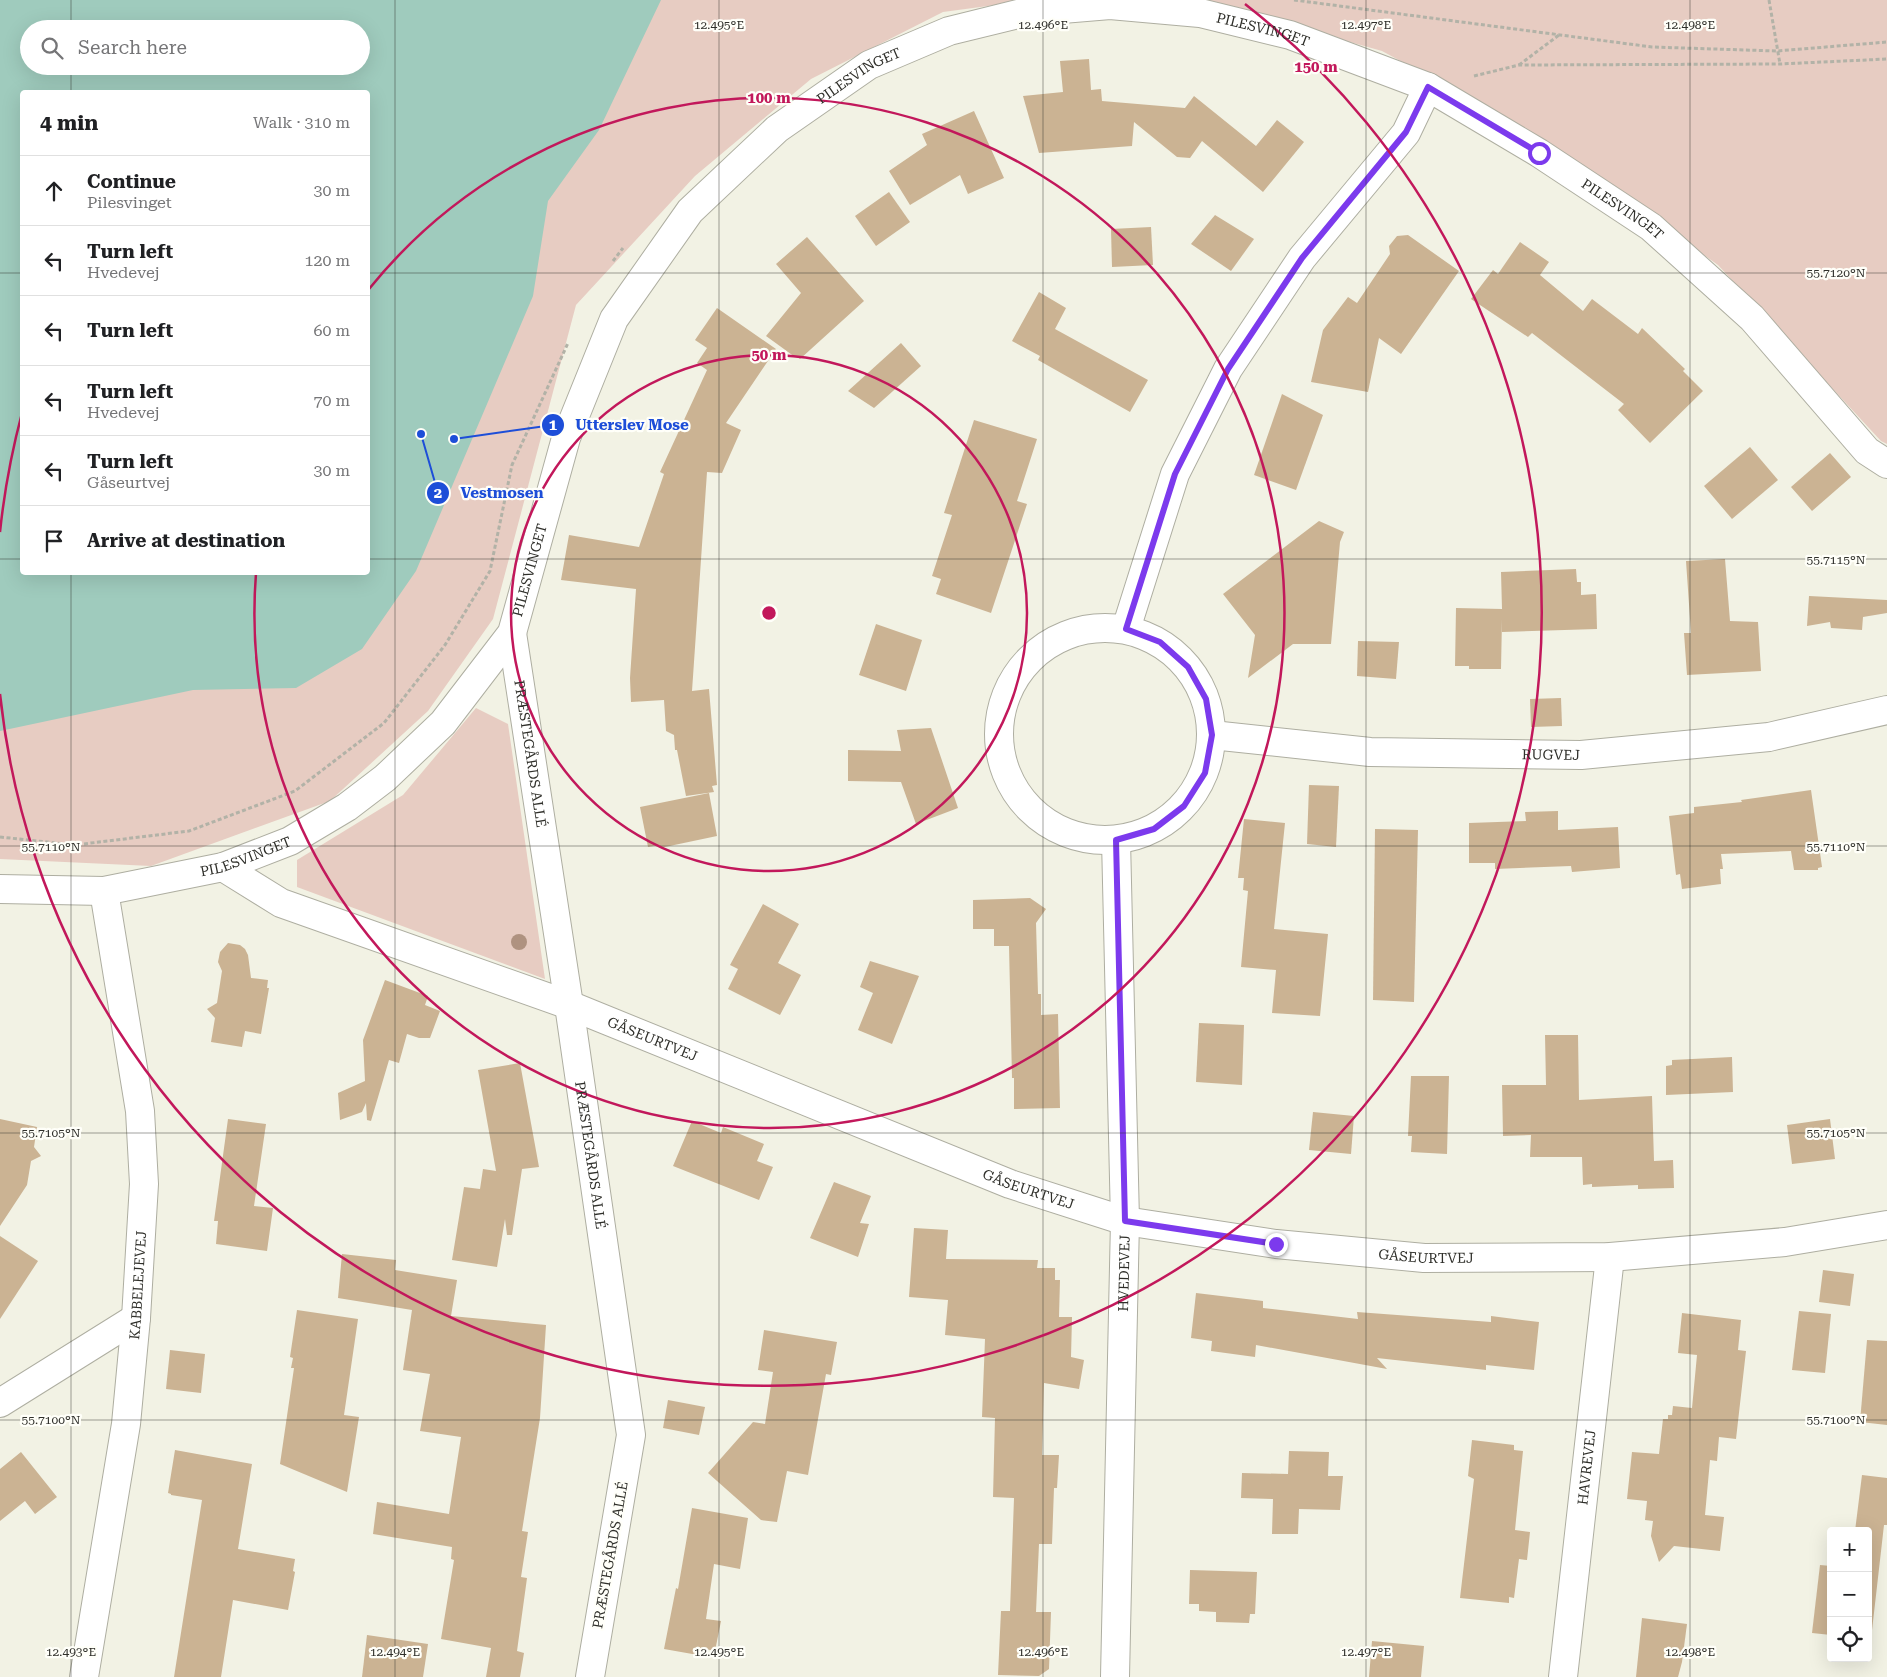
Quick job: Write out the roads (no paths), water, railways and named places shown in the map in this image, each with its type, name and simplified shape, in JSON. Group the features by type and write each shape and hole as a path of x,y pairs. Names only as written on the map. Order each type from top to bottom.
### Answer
{"street":[{"name":"PILESVINGET","path":"0,889 104,891 223,867 290,841 347,807 385,778 443,723 512,633 566,438 614,319 690,211 777,129 869,66 949,31 1026,12 1110,5 1200,13 1290,35 1428,87 1539,153 1652,227 1752,318 1868,451 1887,464"},
{"path":"1126,629 1175,474 1228,369 1302,258 1406,132 1428,87"},
{"path":"1085,629 1126,629 1160,642 1188,667 1206,699 1212,735 1205,773 1184,806 1154,829 1116,840 1076,837 1040,819 1013,788 999,749 1001,709 1018,672 1048,644 1085,629"},
{"name":"PRÆSTEGÅRDS ALLÉ","path":"512,633 570,1005 631,1435 590,1677"},
{"name":"RUGVEJ","path":"1212,735 1370,752 1580,756 1769,737 1887,710"},
{"name":"HVEDEVEJ","path":"1115,1677 1125,1221 1116,840"},
{"name":"GÅSEURTVEJ","path":"223,867 281,904 570,1005 1010,1184 1125,1221 1276,1244 1424,1258 1610,1257 1785,1242 1887,1225"},
{"name":"KABBELEJEVEJ","path":"84,1677 126,1424 136,1318 144,1184 140,1110 104,891"},
{"name":"HAVREVEJ","path":"1563,1677 1610,1257"},
{"path":"0,1403 136,1318"}],"water":[{"path":"0,0 661,0 599,130 548,201 533,296 416,571 362,649 296,688 193,690 0,731"}],"place":[{"name":"Vestmosen","path":"421,434"},
{"name":"Utterslev Mose","path":"454,439"}]}
